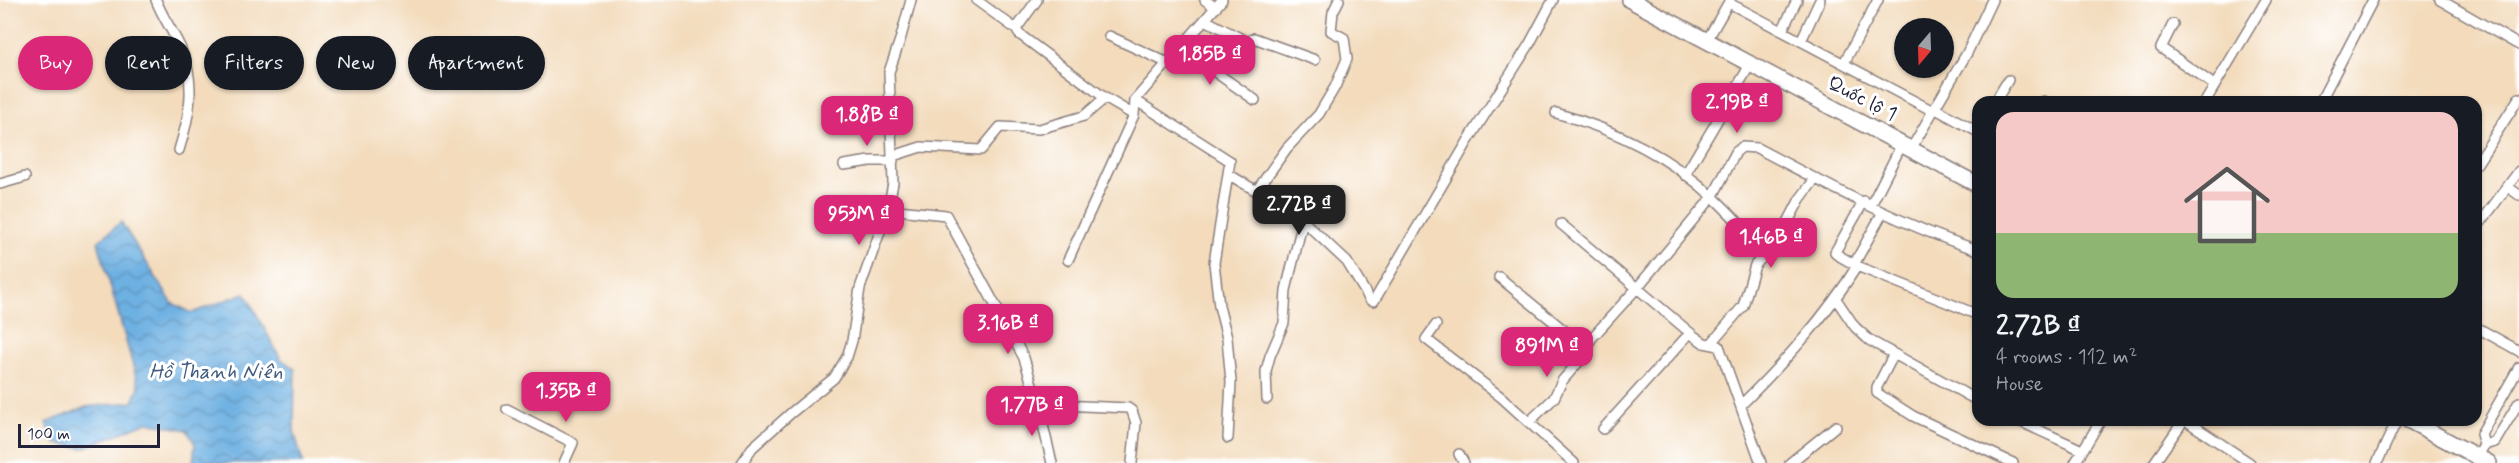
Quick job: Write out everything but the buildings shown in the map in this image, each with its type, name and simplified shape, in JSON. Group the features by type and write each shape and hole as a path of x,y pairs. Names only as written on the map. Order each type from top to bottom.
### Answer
{"highway":[{"name":"Quốc lộ 1","path":"1631,0 1972,182"},
{"path":"2421,426 2483,455"}],"street":[{"path":"156,0 183,54 190,82 189,115 179,150"},
{"path":"742,463 752,448 834,378 842,367 852,341 860,288 888,208 894,183 889,113 889,72 902,38 911,0"},
{"path":"976,0 1105,98 1134,116"},
{"path":"1016,29 1037,0"},
{"path":"1068,260 1134,116 1135,100 1219,4 1206,0"},
{"path":"1257,190 1292,141 1319,114 1339,79 1347,55 1344,38 1331,31 1334,12 1339,0"},
{"path":"1228,174 1257,190 1303,221 1347,262 1370,300 1374,301 1553,0"},
{"path":"1782,31 1797,0"},
{"path":"1801,41 1820,0"},
{"path":"1844,63 1878,0"},
{"path":"1972,312 1835,253 1934,109 1967,53 1992,0"},
{"path":"2208,96 2266,0"},
{"path":"2323,96 2373,0"},
{"path":"1706,42 1729,1 1801,41 1972,128"},
{"path":"2446,1 2519,45"},
{"path":"1204,20 1248,42 1254,38 1315,60"},
{"path":"2173,24 2161,48 2214,86"},
{"path":"1109,36 1168,63"},
{"path":"1181,48 1255,100"},
{"path":"1685,175 1750,65"},
{"path":"1999,96 2008,80"},
{"path":"844,165 893,158 921,147 981,150 1000,127 1039,129 1084,116 1105,98"},
{"path":"2482,156 2519,98"},
{"path":"1135,100 1230,161 1214,264 1219,306 1227,338 1231,382 1228,438"},
{"path":"1556,113 1616,134 1685,175 1713,196 1768,253"},
{"path":"1529,422 1554,398 1562,381 1588,350 1590,340 1637,288 1713,196 1736,152 1742,147 1757,148 1883,212 1922,230 1972,248"},
{"path":"2482,221 2519,171"},
{"path":"0,184 25,177"},
{"path":"1711,344 1743,306 1755,265 1768,253 1785,230 1800,199 1815,179"},
{"path":"2508,187 2519,195"},
{"path":"888,208 946,215 1024,358 1052,463"},
{"path":"1741,405 1787,359 1836,299 1883,212"},
{"path":"1267,399 1266,371 1284,323 1286,290 1303,221"},
{"path":"1561,224 1690,333 1704,343 1719,346 1761,463"},
{"path":"1499,277 1588,350"},
{"path":"1836,299 1855,327 1869,340 1972,398"},
{"path":"1436,325 1426,339 1501,397 1574,463"},
{"path":"2482,330 2519,351"},
{"path":"1603,429 1690,333"},
{"path":"1894,354 1877,387 1877,393 1912,416 2013,463"},
{"path":"2483,455 2481,434 2519,368"},
{"path":"2483,455 2495,442 2519,402"},
{"path":"1038,404 1128,408 1132,411 1136,423 1132,463"},
{"path":"507,409 573,443 564,463"},
{"path":"1790,463 1836,426"},
{"path":"2030,426 2082,450"},
{"path":"2075,463 2097,426"},
{"path":"2154,463 2180,426"},
{"path":"2193,426 2250,463"},
{"path":"2377,463 2394,426"},
{"path":"1459,454 1464,463"}],"water":[{"name":"Hồ Thanh Niên","path":"121,222 172,303 192,313 245,293 281,359 295,369 294,431 303,463 193,463 195,444 187,430 147,422 84,448 56,444 46,423 86,407 133,402 139,387 98,242"}]}
